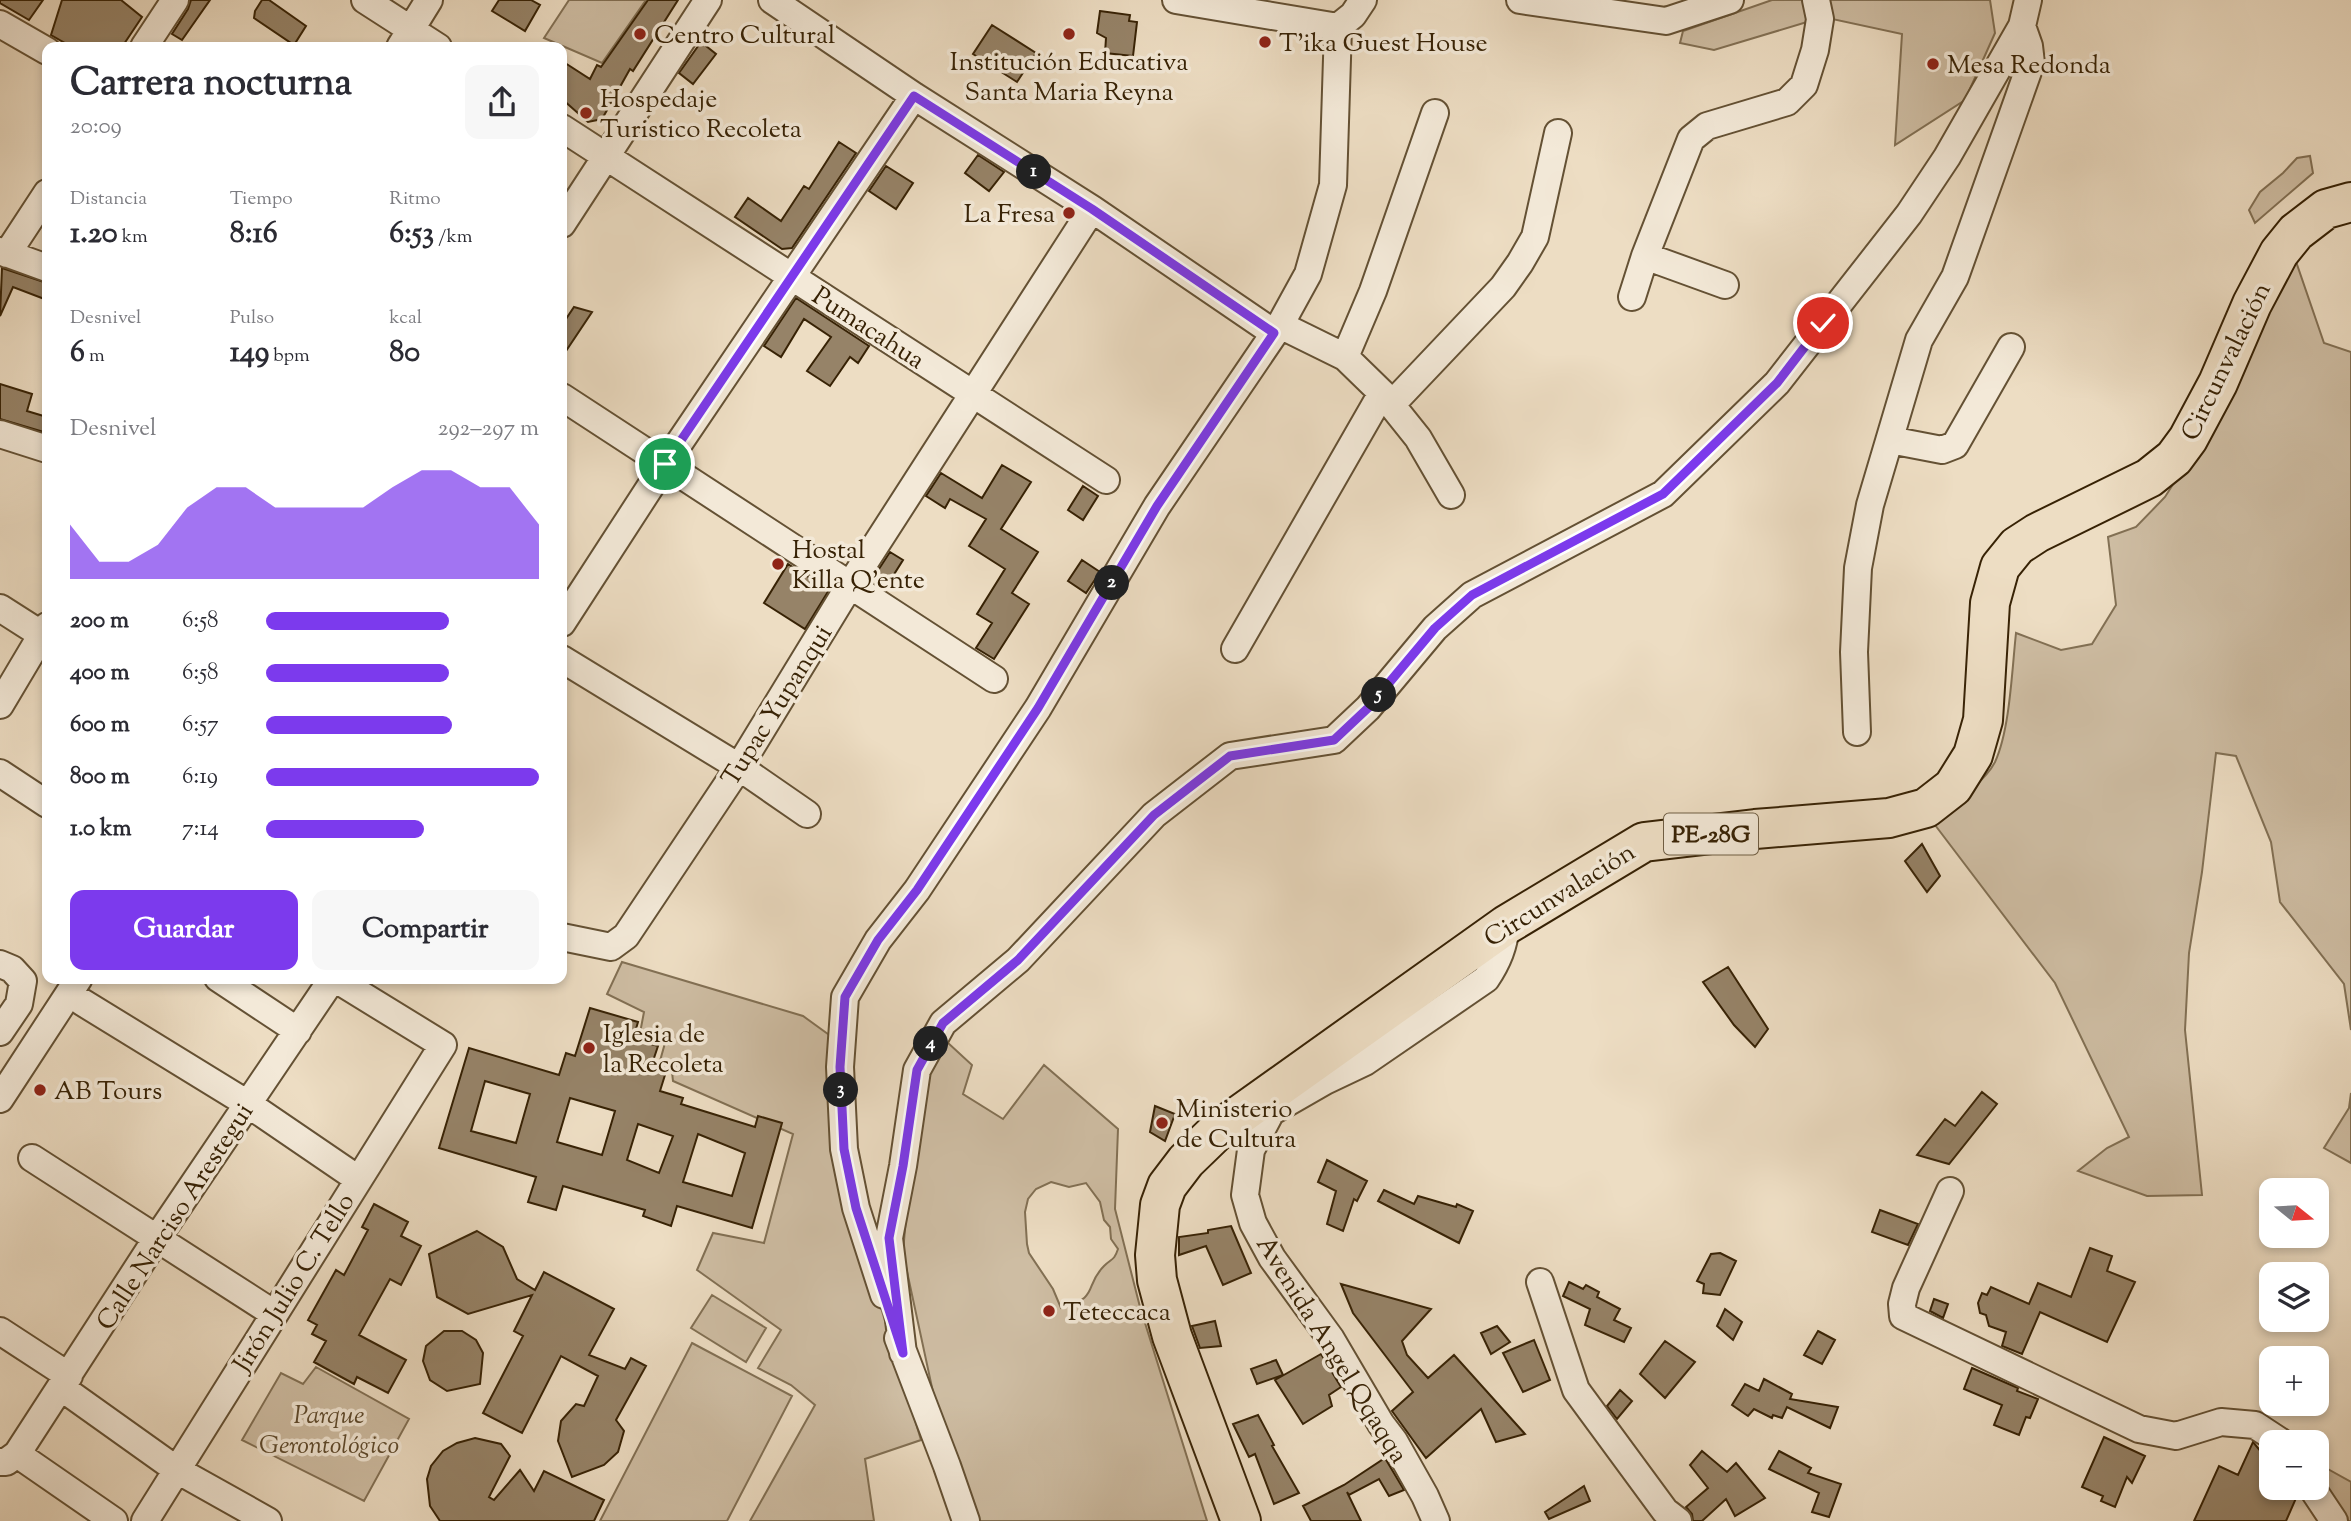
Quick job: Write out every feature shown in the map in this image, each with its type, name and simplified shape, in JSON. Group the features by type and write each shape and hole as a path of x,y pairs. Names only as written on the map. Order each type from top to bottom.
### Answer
{"highway":[{"name":"Circunvalación","path":"1241,1521 1172,1336 1157,1280 1156,1232 1160,1205 1167,1186 1186,1161 1217,1131 1506,925 1644,842 1755,829 1885,808 1926,808 1954,787 1973,755 1983,720 1990,603 2000,567 2017,546 2037,533 2149,478 2174,458 2188,439 2218,383 2252,304 2279,253 2296,232 2326,209 2351,202"}],"street":[{"path":"147,42 175,0"},
{"path":"365,0 405,39 429,0"},
{"path":"567,216 708,0"},
{"path":"772,0 914,96 1277,329 1345,357 1387,398 1418,438 1451,495"},
{"path":"1176,0 1338,27 1353,15 1363,0"},
{"path":"1520,0 1666,21 1730,0"},
{"path":"1632,297 1645,256 1691,139 1707,126 1787,102 1804,85 1815,50 1820,19 1816,0"},
{"path":"903,1353 889,1238 917,1070 943,1023 1018,960 1154,815 1230,756 1334,740 1368,708 1435,628 1472,595 1663,494 1777,383 1909,214 1947,157 2022,26 2028,0"},
{"path":"0,24 42,48"},
{"path":"1857,732 1854,652 1858,568 1870,505 1919,340 1955,277 2031,63 2022,26"},
{"path":"965,1521 947,1466 903,1353 856,1208 844,1149 840,1067 845,997 878,940 917,890 1038,708 1157,506 1277,329 1308,274 1333,185 1338,27"},
{"path":"567,615 665,464 914,96"},
{"path":"1345,357 1373,291 1436,113"},
{"name":"Pumacahua","path":"567,131 1106,480"},
{"path":"1235,649 1387,398 1503,287 1520,263 1535,237 1559,133"},
{"path":"42,200 3,252 42,266"},
{"name":"Tupac Yupanqui","path":"567,938 611,947 626,936 739,767 850,585 1092,209"},
{"path":"1645,256 1725,285"},
{"path":"1890,440 1941,450 1955,445 2011,347"},
{"path":"567,400 994,679"},
{"path":"0,434 42,447"},
{"path":"0,608 42,631"},
{"path":"0,705 42,639"},
{"path":"567,662 739,767 807,814"},
{"path":"0,773 42,801"},
{"name":"Avenida Angel Qqaqqa","path":"1436,1521 1394,1441 1381,1424 1331,1339 1272,1258 1254,1223 1245,1195 1251,1150 1271,1112 1365,1062 1486,979 1498,962 1506,925"},
{"path":"0,964 12,969 23,981 19,1004 0,1032"},
{"path":"227,984 298,1031"},
{"name":"Calle Narciso Arestegui","path":"9,1458 66,1382 157,1238 330,984"},
{"name":"Jirón Julio C. Tello","path":"145,1521 443,1045 344,984"},
{"path":"0,1099 80,990 358,1179"},
{"path":"32,1158 273,1313"},
{"path":"1950,1191 1906,1288 1902,1304 1903,1316 2139,1429 2176,1436 2221,1422 2255,1425 2263,1430"},
{"path":"1540,1282 1576,1390 1665,1511 1678,1521"},
{"path":"0,1331 177,1470 257,1518"},
{"path":"9,1458 114,1521"},
{"path":"2320,1500 2334,1521"}],"green space":[{"path":"569,0 646,0 602,63 567,48 567,42 553,42 544,38"},
{"path":"1772,0 1806,0 1807,22 1714,50 1680,43 1683,31"},
{"path":"1828,0 1990,0 1995,33 1965,100 1895,145 1902,34 1832,19"},
{"path":"2310,156 2313,173 2255,223 2249,210 2260,192 2297,158"},
{"path":"2291,247 2324,343 2351,352 2351,1030 2344,984 2280,902 2271,842 2236,756 2216,753 2189,953 2185,1030 2202,1195 2147,1196 2078,1171 2107,1148 2129,1137 2055,983 1932,821 1975,786 1995,762 2007,717 2016,633 2061,650 2092,644 2116,605 2108,537 2136,527 2165,497 2191,456"},
{"path":"622,962 803,1016 832,1037 834,1152 921,1440 865,1459 874,1521 750,1521 815,1405 791,1385 758,1368 781,1330 697,1270 713,1233 764,1243 793,1134 673,1081 672,1072 658,1068 665,1043 640,1033 644,1012 607,994"},
{"path":"947,1042 972,1065 963,1094 1003,1119 1044,1065 1118,1129 1115,1209 1140,1307 1207,1521 972,1521 939,1420 903,1253 910,1169 928,1070","holes":["1051,1182 1069,1187 1086,1183 1100,1202 1104,1220 1110,1227 1111,1239 1118,1249 1114,1258 1098,1273 1087,1295 1082,1300 1061,1308 1053,1289 1029,1253 1025,1212 1028,1199 1036,1189"]},
{"path":"2351,1093 2351,1163 2324,1148 2349,1108"},
{"path":"712,1295 766,1328 746,1362 691,1328"},
{"path":"692,1343 792,1396 727,1521 600,1521"},
{"name":"Parque Gerontológico","path":"316,1367 409,1419 364,1501 242,1440 281,1373 303,1384"},
{"path":"2329,1470 2351,1482 2351,1521 2334,1521 2323,1500 2329,1500"}],"building":[{"path":"0,0 43,0 29,20 0,3"},
{"path":"62,0 121,0 142,17 125,42 63,42 51,35"},
{"path":"191,0 210,0 182,40 172,34"},
{"path":"262,0 269,0 306,26 296,42 290,42 254,18"},
{"path":"499,0 531,0 540,5 525,31 492,11"},
{"path":"648,0 678,0 633,71 630,69 602,119 588,122 567,103 567,64 590,79 597,65 601,67"},
{"path":"1100,11 1130,15 1129,21 1137,22 1133,56 1105,53 1106,38 1097,33"},
{"path":"992,25 1036,53 1017,82 973,54"},
{"path":"701,42 716,54 693,84 679,73"},
{"path":"839,142 856,153 792,248 782,249 735,217 748,198 781,221 804,186 809,189"},
{"path":"978,155 1004,172 989,191 965,173"},
{"path":"886,166 913,183 896,209 869,191"},
{"path":"2,268 42,281 42,298 13,287 0,316"},
{"path":"796,298 869,346 858,363 850,357 830,386 807,371 831,337 804,319 781,357 764,346"},
{"path":"574,307 592,312 567,350 567,318"},
{"path":"0,384 32,394 27,411 42,416 42,432 0,419"},
{"path":"1002,465 1031,482 1001,529 1038,552 1012,593 1029,604 994,659 976,648 992,623 977,614 1005,569 969,546 986,519 950,499 945,508 926,496 941,473 982,498"},
{"path":"1083,486 1098,496 1083,520 1068,510"},
{"path":"890,552 903,560 886,587 873,578"},
{"path":"1082,560 1100,572 1086,593 1068,581"},
{"name":"Hostal Killa Q'ente","path":"788,564 829,590 805,629 764,603"},
{"path":"1922,844 1940,876 1927,892 1905,861"},
{"path":"1728,967 1768,1029 1755,1047 1734,1025 1703,982"},
{"path":"590,1008 638,1022 633,1039 658,1046 650,1070 665,1075 660,1091 683,1098 681,1104 755,1127 758,1116 782,1123 752,1228 677,1206 671,1226 643,1216 645,1210 563,1186 556,1210 528,1202 536,1177 439,1148 469,1048 559,1075 566,1053 575,1056","holes":["485,1081 530,1094 516,1143 471,1131","570,1098 615,1111 602,1155 557,1142","638,1124 673,1136 659,1173 627,1160","698,1134 745,1153 732,1196 683,1182"]},
{"path":"1982,1092 1997,1104 1949,1164 1917,1155 1945,1119 1955,1126"},
{"name":"Ministerio de Cultura","path":"1155,1106 1175,1114 1165,1141 1150,1132"},
{"path":"1327,1160 1367,1181 1357,1201 1354,1199 1343,1231 1327,1224 1336,1191 1318,1182"},
{"path":"1384,1190 1414,1204 1418,1196 1456,1207 1457,1204 1473,1211 1459,1243 1378,1201"},
{"path":"374,1204 408,1222 401,1236 421,1246 401,1285 390,1279 359,1335 406,1360 388,1393 357,1377 354,1384 314,1362 326,1341 312,1334 317,1325 308,1320 336,1270 344,1275 368,1230 362,1227"},
{"path":"1880,1210 1918,1224 1908,1245 1872,1232"},
{"path":"1231,1226 1251,1273 1223,1285 1206,1246 1179,1255 1179,1237"},
{"path":"477,1231 503,1247 517,1279 535,1290 544,1272 614,1309 589,1355 625,1369 631,1358 646,1366 616,1420 624,1431 618,1452 604,1465 572,1477 558,1441 561,1421 576,1404 584,1406 598,1376 561,1356 522,1433 483,1413 523,1336 514,1331 532,1295 468,1314 437,1297 429,1254"},
{"path":"2090,1248 2112,1256 2107,1271 2135,1282 2107,1342 2040,1312 2022,1354 2002,1346 2006,1332 1989,1326 1986,1315 1980,1313 1978,1303 1982,1293 1987,1295 1991,1287 2029,1304 2038,1283 2071,1297"},
{"path":"1720,1253 1736,1261 1720,1295 1703,1293 1704,1284 1697,1281 1711,1254"},
{"path":"1569,1282 1583,1289 1586,1285 1599,1292 1597,1297 1620,1309 1614,1320 1631,1328 1624,1342 1585,1325 1590,1309 1563,1296"},
{"path":"1341,1284 1431,1309 1402,1341 1407,1355 1428,1378 1454,1355 1525,1434 1496,1442 1481,1409 1426,1458 1392,1411 1413,1392 1353,1313"},
{"path":"1934,1299 1948,1304 1943,1318 1930,1311"},
{"path":"1725,1309 1742,1322 1733,1340 1717,1326"},
{"path":"1215,1321 1221,1346 1200,1348 1192,1326"},
{"path":"1497,1326 1510,1342 1491,1354 1481,1333"},
{"path":"444,1331 462,1331 476,1340 483,1353 480,1384 447,1391 430,1380 423,1361 426,1346"},
{"path":"1818,1331 1835,1340 1822,1364 1804,1355"},
{"path":"1534,1340 1550,1380 1523,1392 1503,1353"},
{"path":"1665,1341 1695,1362 1665,1398 1640,1374"},
{"path":"1321,1354 1341,1387 1329,1395 1332,1406 1303,1424 1275,1380"},
{"path":"1276,1360 1283,1375 1257,1384 1251,1369"},
{"path":"1972,1368 2038,1399 2030,1418 2026,1417 2019,1435 1994,1425 2002,1405 1964,1389"},
{"path":"1764,1379 1792,1394 1790,1399 1838,1407 1830,1428 1787,1407 1782,1418 1773,1415 1772,1418 1754,1409 1748,1416 1732,1405 1745,1384 1759,1391"},
{"path":"1620,1390 1632,1401 1617,1419 1607,1406"},
{"path":"1258,1415 1299,1493 1274,1504 1255,1454 1249,1457 1233,1424"},
{"path":"2104,1437 2145,1456 2132,1483 2127,1477 2115,1507 2101,1501 2103,1496 2082,1487"},
{"path":"475,1438 501,1444 510,1456 489,1497 494,1500 520,1470 534,1491 544,1471 604,1500 594,1521 440,1521 430,1506 427,1479 431,1466 443,1451 457,1443"},
{"path":"2253,1442 2259,1449 2259,1500 2295,1500 2286,1521 2194,1521 2219,1466 2238,1475"},
{"path":"1702,1451 1727,1472 1736,1463 1765,1498 1735,1516 1726,1499 1702,1521 1693,1521 1692,1514 1686,1507 1708,1488 1690,1465"},
{"path":"1779,1451 1811,1468 1808,1473 1841,1484 1829,1517 1812,1512 1819,1493 1769,1469"},
{"path":"1385,1458 1404,1490 1389,1496 1379,1479 1349,1495 1347,1492 1361,1521 1311,1521 1303,1506 1344,1485"},
{"path":"1584,1486 1590,1501 1549,1519 1545,1512"}],"place":[{"name":"Centro Cultural","path":"640,34"},
{"name":"Institución Educativa Santa Maria Reyna","path":"1069,34"},
{"name":"T'ika Guest House","path":"1265,42"},
{"name":"Mesa Redonda","path":"1933,64"},
{"name":"Hospedaje Turistico Recoleta","path":"586,113"},
{"name":"La Fresa","path":"1069,213"},
{"name":"Hostal Killa Q'ente","path":"778,564"},
{"name":"Iglesia de la Recoleta","path":"589,1048"},
{"name":"AB Tours","path":"40,1090"},
{"name":"Ministerio de Cultura","path":"1162,1123"},
{"name":"Teteccaca","path":"1049,1311"}],"route":[{"path":"665,464 914,96 1092,209 1274,333 1157,506 1038,708 917,890 878,940 845,997 840,1067 844,1149 856,1208 903,1353 889,1238 917,1070 943,1023 1018,960 1154,815 1230,756 1334,740 1368,708 1435,628 1472,595 1663,494 1777,383 1823,323"}]}
